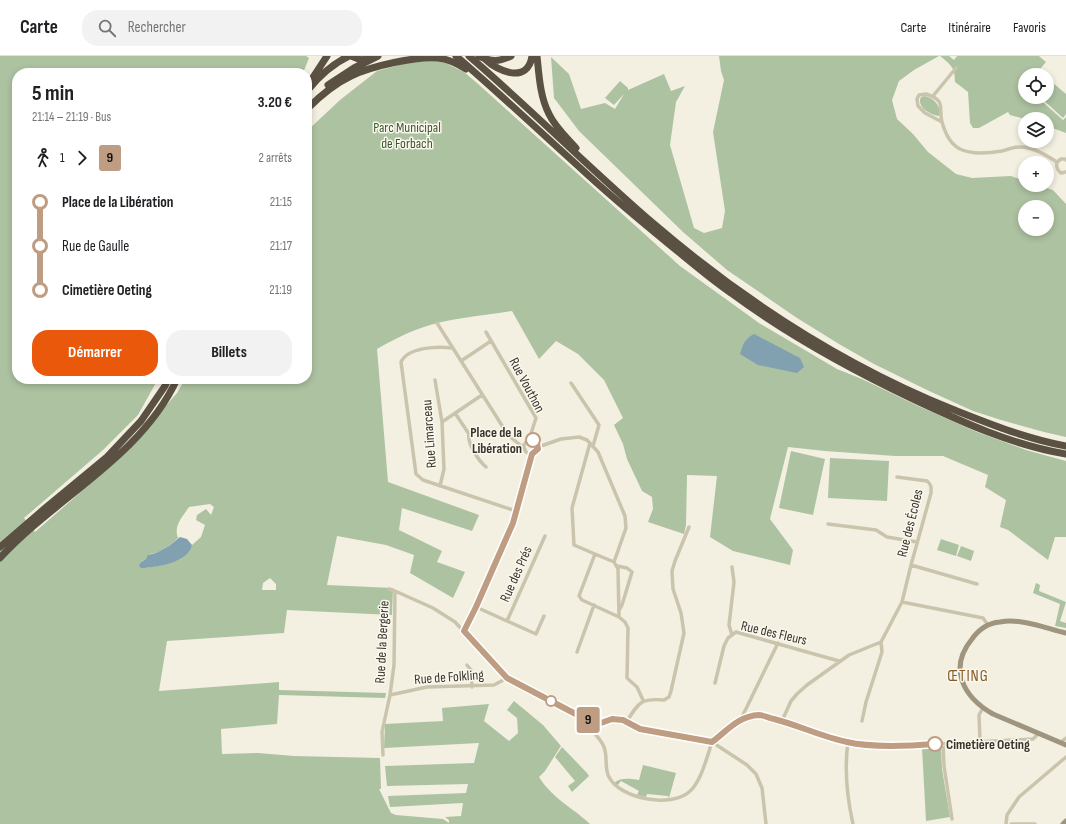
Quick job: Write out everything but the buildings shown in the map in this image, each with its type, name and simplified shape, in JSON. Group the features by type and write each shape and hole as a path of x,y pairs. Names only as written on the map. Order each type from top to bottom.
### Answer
{"highway":[{"path":"312,81 327,56"},
{"path":"312,84 332,66 350,56 361,60 377,56"},
{"path":"312,100 335,79 377,56"},
{"path":"456,56 488,83 621,204 707,276 753,309 799,339 866,377 972,426 1000,436 1066,455"},
{"path":"468,56 654,224 706,266 757,304 835,352 925,398 1017,434 1066,446"},
{"path":"482,58 494,61 503,60 511,56"},
{"path":"482,58 501,71 512,73 524,70 529,65 532,56"},
{"path":"537,56 543,97 549,115 559,130 585,157 598,174"},
{"path":"312,104 334,86 352,75 375,67 418,58 437,57 447,59 488,83"},
{"path":"0,547 42,510 107,457 141,421 166,384"},
{"path":"0,558 47,515 112,461 147,426 174,384"}],"main road":[{"path":"1066,633 1015,621 988,624 967,644 962,654 960,664 960,674 968,694 983,708 993,714 1066,745"},
{"path":"1063,824 1066,821"}],"street":[{"path":"933,96 956,68"},
{"path":"942,122 922,111 918,106 917,99 919,95 926,94 933,96 938,100 942,109 942,122 951,142 963,150 979,153 1021,147 1035,150 1057,162"},
{"path":"1057,162 1061,159 1066,159"},
{"path":"1057,162 1056,166 1058,171 1061,173 1066,172"},
{"path":"437,323 508,435 528,453 532,454"},
{"name":"Rue Vouthon","path":"486,332 536,418 529,440"},
{"path":"461,361 491,341"},
{"path":"452,348 441,346 411,352 403,358 401,362 416,474 423,480 516,511"},
{"name":"Rue Limarceau","path":"435,380 442,422 444,469 440,486"},
{"path":"571,383 599,426 591,444 572,508 574,545 614,562 617,566 619,616"},
{"path":"442,422 482,395"},
{"path":"455,413 469,434 468,439 480,461 486,467"},
{"path":"464,631 513,523 532,454 537,451 538,447 561,439 579,437 587,440 598,452 625,516 626,528 614,562"},
{"path":"524,449 525,444 529,440 535,441 538,447"},
{"name":"Rue des Écoles","path":"881,642 902,602 931,493 930,484 927,481 897,477"},
{"path":"828,524 876,530 888,537 917,542"},
{"path":"627,721 632,712 643,700 652,698 664,700 668,697 670,691 684,633 681,613 673,590 672,571 689,527"},
{"name":"Rue des Prés","path":"507,621 545,536"},
{"path":"595,554 579,596 582,600 619,616 625,622 628,628 627,678 637,687 643,700"},
{"path":"911,565 977,584"},
{"path":"617,566 627,568 632,572 622,605 619,610"},
{"path":"732,567 734,582 729,625 732,635"},
{"path":"389,589 395,590 433,608 454,622 507,678 589,721 601,723 612,719 627,721 640,729 712,742 747,765 756,774 762,788 766,824"},
{"name":"Rue de la Bergerie","path":"382,755 382,732 390,695 394,665 395,590"},
{"path":"902,602 982,618 988,624"},
{"path":"578,652 594,605"},
{"path":"476,607 536,634 544,616"},
{"name":"Rue des Fleurs","path":"714,683 724,646 728,638 736,632 839,661"},
{"path":"782,721 791,701 797,694 839,661 859,650 881,642 882,652 866,702 862,721"},
{"path":"741,719 778,643"},
{"path":"466,665 471,670 472,687"},
{"name":"Rue de Folkling","path":"390,695 427,687 472,687 494,685 507,678"},
{"path":"980,741 979,715 983,708"},
{"path":"589,721 591,730 602,742 605,749 606,768 609,778 616,785 633,795 649,800 679,798 689,792 697,783 712,742 721,733 741,719 759,715 848,742 889,745 918,746 980,741 1033,739 1039,733"},
{"path":"1060,742 1066,738"},
{"path":"848,742 845,762 849,809 853,824"},
{"path":"943,744 944,766 952,819"},
{"path":"1006,824 1007,815 1019,797 1066,756"},
{"path":"1011,824 1035,824"}],"green space":[{"name":"Parc Municipal de Forbach","path":"0,56 306,56 309,58 305,68 12,68 12,384 155,384 138,415 103,450 24,518 35,532 121,457 177,393 182,384 312,384 312,126 340,100 377,71 414,61 437,59 464,72 680,266 759,323 837,369 862,379 916,405 977,432 1026,450 1066,461 1066,537 1055,537 1048,560 1008,530 1000,527 1006,500 985,487 988,475 943,456 895,456 788,447 770,519 793,550 790,565 733,551 710,537 717,476 687,475 686,525 684,534 648,522 653,509 652,497 642,491 627,459 623,444 614,425 623,418 604,380 578,354 556,341 539,359 512,311 455,320 421,328 399,337 377,349 388,482 479,515 472,531 402,508 399,530 442,551 437,562 465,572 453,598 410,573 414,555 386,545 337,536 327,585 393,588 392,615 287,610 284,633 167,641 159,691 279,682 279,690 386,693 385,698 279,695 277,724 221,729 222,754 258,753 294,756 380,758 381,789 379,789 391,813 396,815 443,819 449,823 449,820 445,817 461,816 463,803 390,807 388,796 466,793 468,784 387,786 385,766 474,763 479,743 384,748 385,724 443,721 442,708 489,704 484,721 509,741 518,733 517,718 507,710 514,701 543,725 561,746 545,771 539,777 556,797 590,824 0,824","holes":["210,504 214,507 211,515 206,509 197,515 196,520 205,525 201,537 192,545 186,555 173,562 152,567 146,568 140,563 150,554 156,553 169,546 178,538 178,525 189,507","270,578 276,584 276,590 262,590 263,583"]},
{"path":"719,56 939,56 914,70 899,81 892,100 897,119 913,134 928,152 956,174 972,178 1011,176 1018,178 1018,192 1054,191 1066,204 1066,437 973,411 874,364 797,318 727,270 683,232 579,131 554,98 551,57 569,74 581,109 605,103 615,109 624,94 614,105 605,98 620,81 628,88 628,90 664,74 671,91 685,86 676,102 670,145 694,228 704,233 722,228 725,211 713,132 724,80"},
{"path":"940,56 949,56 954,60 957,56 1039,56 1046,62 1041,68 1018,68 1018,104 1045,104 1054,112 1018,112 1018,117 1010,115 1008,112 979,128 973,128 970,123 968,92 955,82 952,67"},
{"path":"1054,84 1066,94 1066,114 1063,118 1048,104 1054,104"},
{"path":"925,96 932,99 936,103 939,108 940,115 938,116 931,114 922,107 920,104 921,97"},
{"path":"1054,112 1063,120 1066,117 1066,133 1054,129"},
{"path":"791,451 825,459 813,515 779,508"},
{"path":"830,458 889,461 887,501 828,498"},
{"path":"941,539 959,545 956,556 937,550"},
{"path":"961,546 974,551 971,561 957,556"},
{"path":"1036,583 1040,585 1039,591 1066,602 1060,621 1066,623 1066,628 1055,626 1060,604 1033,593"},
{"path":"562,747 589,776 572,792 568,786 575,781 555,757"},
{"path":"941,747 942,769 950,817 926,821 922,748"},
{"path":"643,765 676,773 669,798 668,796 647,794 646,797 637,795 639,791 621,781 617,786 614,783 623,779 639,780"}],"water":[{"path":"754,334 800,358 804,367 797,373 758,365 740,354 746,340"},
{"path":"180,537 187,539 192,545 190,551 185,556 171,563 155,567 141,568 139,566 148,555 156,553 169,546"}],"bus line":[{"name":"9","path":"533,440 537,443 538,449 532,454 513,523 464,631 475,645 507,678 589,721 601,723 612,719 623,720 640,729 687,737 706,742 712,742 721,733 741,719 759,715 848,742 874,745 918,746 935,744"}],"place":[{"name":"Place de la Libération","path":"533,440"},
{"name":"Cimetière Oeting","path":"935,744"}],"district":[{"name":"ŒTING","path":"968,676"}]}
